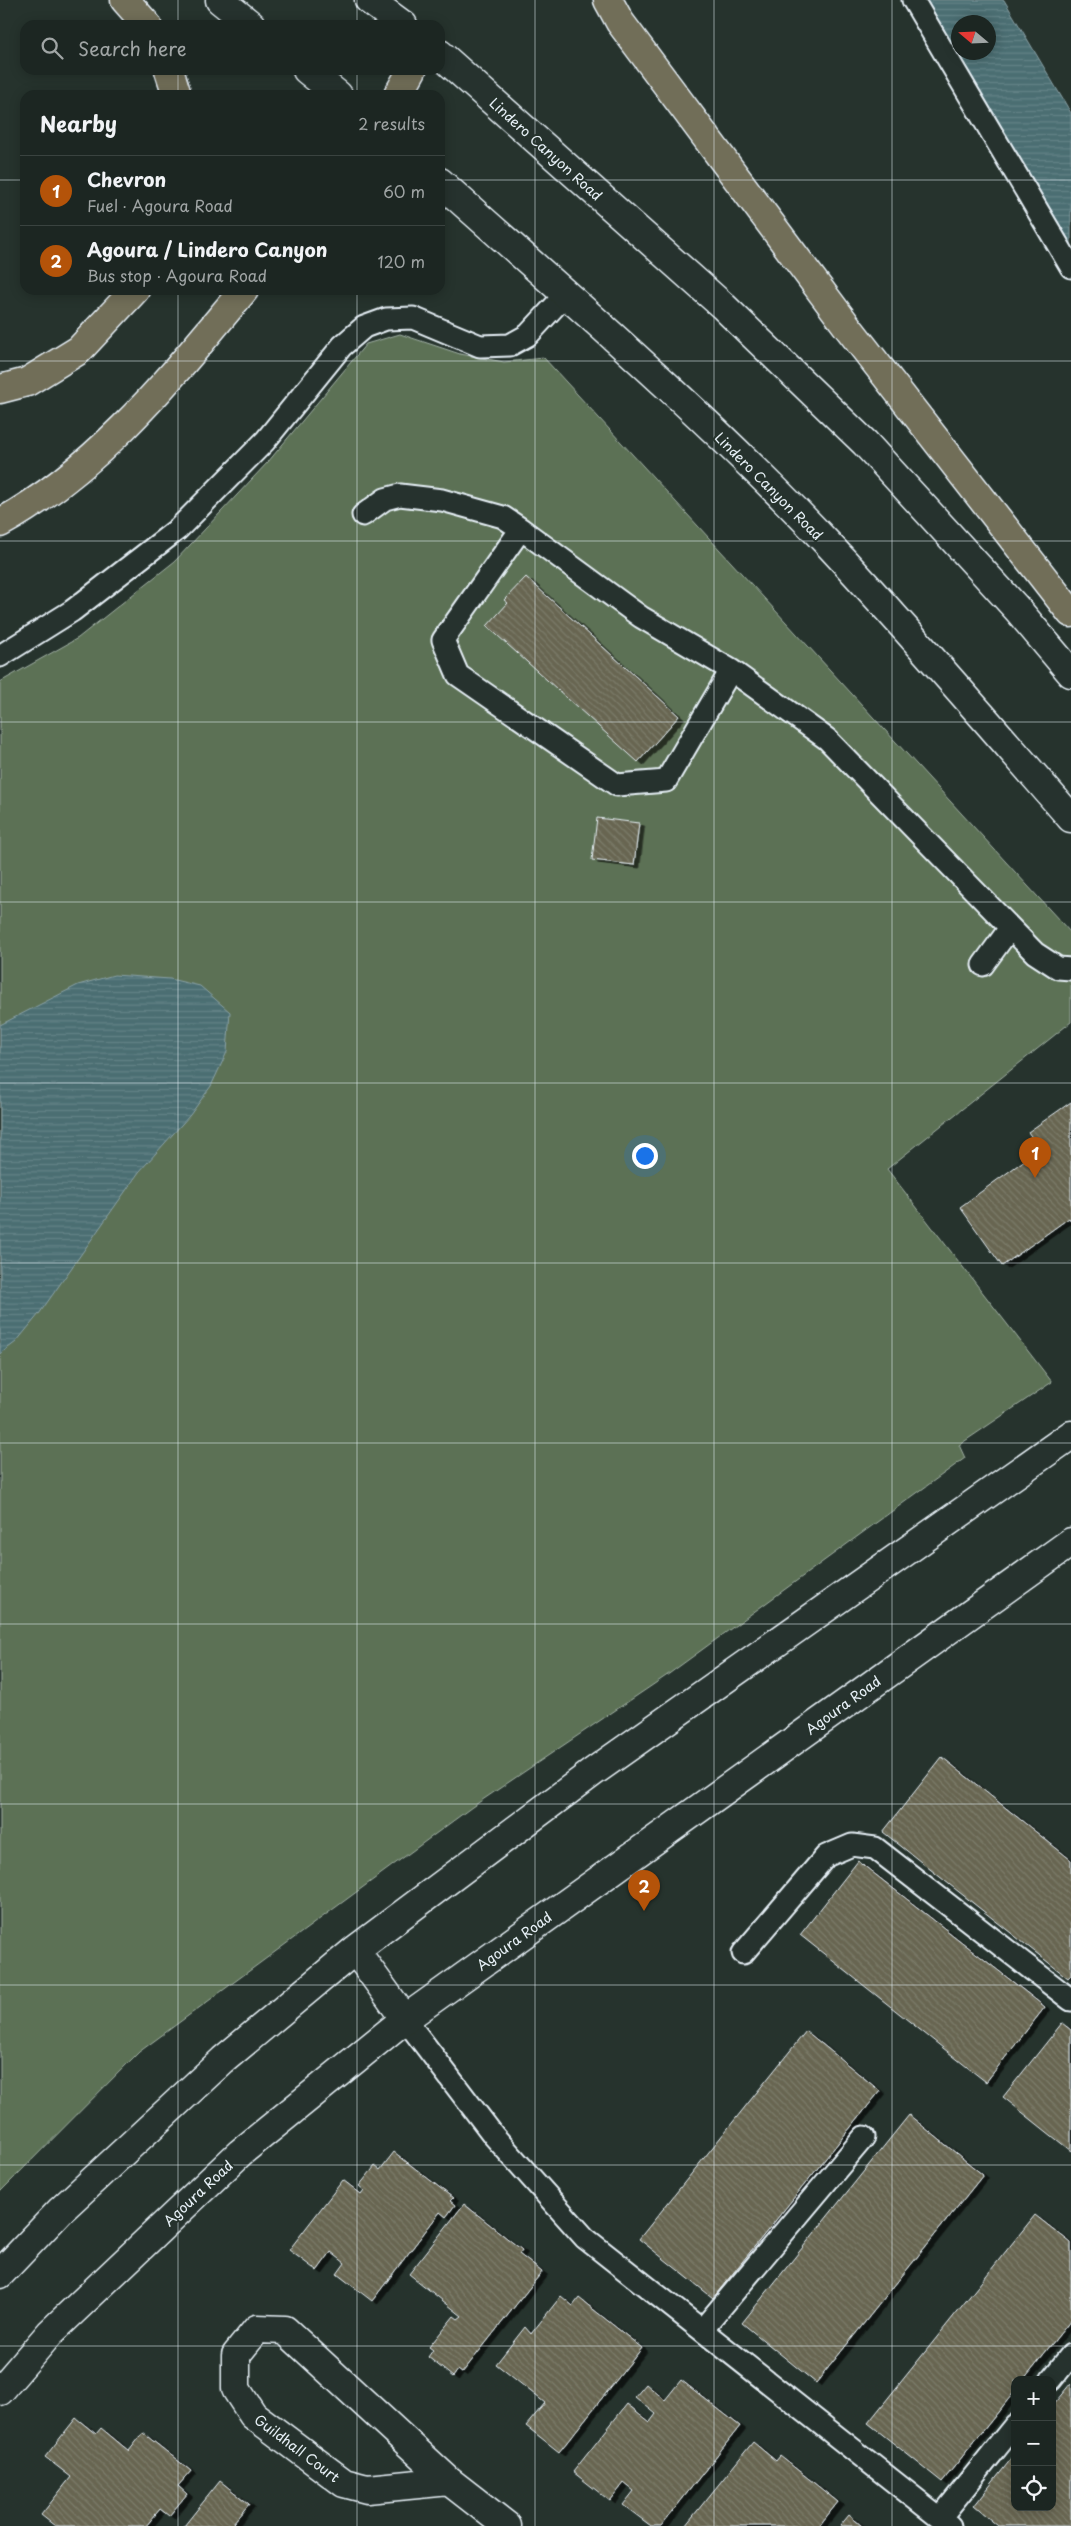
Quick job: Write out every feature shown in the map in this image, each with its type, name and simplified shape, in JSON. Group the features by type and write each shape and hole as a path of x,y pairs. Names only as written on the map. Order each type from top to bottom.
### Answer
{"highway":[{"path":"125,0 143,20"},
{"path":"608,0 620,22 847,326 1071,613"},
{"path":"171,75 175,90"},
{"path":"401,90 409,75"},
{"path":"0,389 27,382 79,350 130,295"},
{"path":"0,523 19,513 92,459 178,368 240,295"}],"main road":[{"path":"220,0 245,20"},
{"path":"369,0 396,20"},
{"name":"Lindero Canyon Road","path":"445,58 723,306 865,443 1018,610 1071,673"},
{"path":"313,75 332,90"},
{"name":"Lindero Canyon Road","path":"445,186 660,378 827,544 936,663 1071,818"},
{"path":"0,2274 61,2210 223,2060 355,1950 593,1772 1071,1435"},
{"name":"Agoura Road","path":"0,2391 50,2332 240,2153 405,2019 1071,1542"},
{"path":"355,1950 405,2019"},
{"name":"Guildhall Court","path":"449,2481 367,2489 344,2483 253,2416 236,2389 236,2355 257,2329 284,2330 449,2481 507,2526"}],"lane":[{"path":"913,0 1071,267"},
{"path":"0,656 72,612 178,529 265,441 342,346 364,327 386,319 412,318 480,346 510,345 528,335 566,294"},
{"path":"363,515 385,499 400,495 442,500 503,517 641,617 731,670 827,739 1035,953 1058,968 1071,969"},
{"path":"521,529 443,640 458,675 617,786 666,781 731,670"},
{"path":"983,965 1010,928"},
{"path":"742,1953 826,1856 852,1845 875,1848 1071,2000"},
{"path":"405,2019 494,2136 585,2238 945,2522 1011,2431"},
{"path":"702,2330 864,2137"},
{"path":"1054,2376 1071,2355"}],"green space":[{"path":"400,334 460,354 504,362 544,358 1071,933 1071,1022 887,1169 1052,1382 959,1445 965,1458 666,1676 472,1807 139,2052 0,2192 0,682 78,638 175,561 268,462 366,344"}],"water":[{"path":"924,0 1004,0 1071,113 1071,244 960,60 996,60 996,15 951,15 951,45"},
{"path":"114,975 170,979 200,986 230,1012 227,1052 211,1086 190,1115 139,1172 39,1314 16,1342 0,1354 0,1025 78,985"}],"building":[{"path":"526,577 679,716 638,762 487,626 508,603 504,600"},
{"path":"597,818 639,823 634,865 592,860"},
{"path":"1071,1102 1071,1221 1069,1218 1002,1266 960,1207 1040,1149 1028,1132"},
{"path":"942,1757 1071,1860 1071,1975 1068,1978 883,1832"},
{"path":"858,1861 1045,2007 986,2082 800,1935"},
{"path":"1062,2023 1071,2030 1071,2151 1003,2097"},
{"path":"806,2031 880,2091 713,2298 639,2239"},
{"path":"909,2115 983,2175 816,2383 742,2323"},
{"path":"394,2152 453,2198 450,2201 455,2205 446,2217 440,2212 372,2301 337,2274 345,2263 331,2252 317,2271 289,2250 343,2180 361,2194 364,2190 359,2186 375,2166 380,2170"},
{"path":"464,2204 522,2250 519,2254 542,2272 462,2373 458,2370 453,2377 428,2357 433,2350 429,2347 454,2316 458,2319 462,2316 409,2274"},
{"path":"1035,2215 1071,2243 1071,2320 1026,2376 1011,2376 1011,2396 942,2482 868,2423"},
{"path":"561,2296 573,2306 579,2298 642,2348 559,2452 526,2426 545,2403 496,2364 525,2327 531,2334"},
{"path":"681,2380 740,2426 661,2526 651,2526 623,2505 634,2491 624,2483 610,2501 573,2472 627,2404 650,2422 656,2414 635,2397 646,2384 665,2400"},
{"path":"1071,2383 1071,2526 998,2526 974,2506 1011,2459 1011,2511 1056,2511 1056,2401"},
{"path":"76,2418 96,2434 101,2428 129,2451 143,2433 191,2471 178,2486 187,2494 169,2516 160,2509 146,2526 55,2526 41,2515 71,2477 45,2457"},
{"path":"753,2442 776,2461 780,2456 838,2502 819,2526 685,2526"},
{"path":"220,2481 249,2504 233,2523 236,2526 184,2526"},
{"path":"849,2515 862,2526 840,2526"}],"place":[{"name":"Chevron","path":"1035,1178"},
{"name":"Agoura / Lindero Canyon","path":"644,1911"}]}
